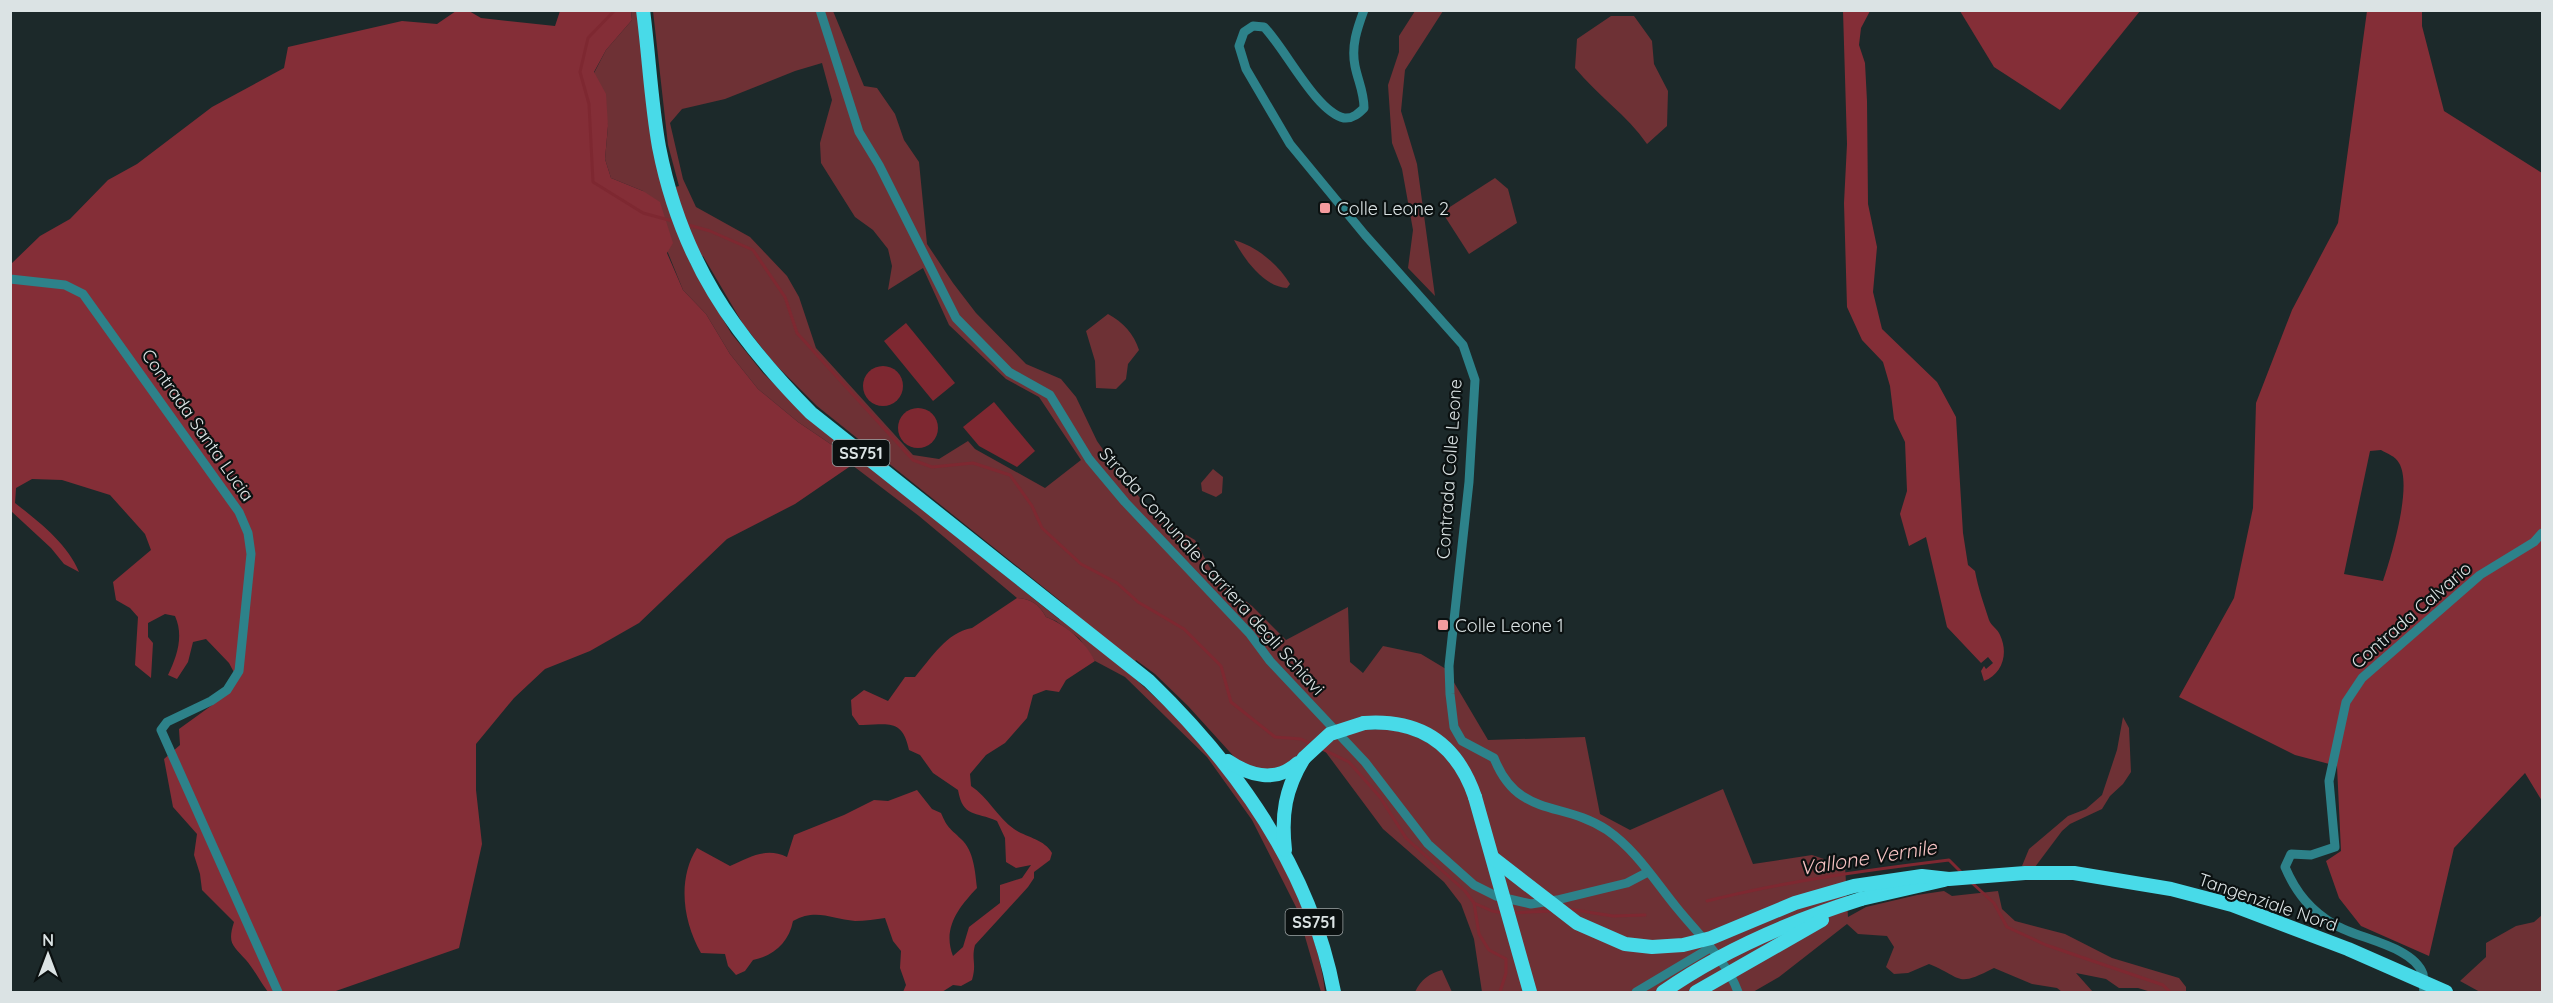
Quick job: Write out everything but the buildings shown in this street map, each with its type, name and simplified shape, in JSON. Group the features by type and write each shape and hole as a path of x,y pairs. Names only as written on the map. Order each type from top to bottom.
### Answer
{"main road":[{"name":"SS751","path":"643,10 659,147 670,189 695,259 736,329 767,369 811,413 1131,667 1182,712 1219,755"},
{"path":"1219,755 1244,771 1258,775 1288,772 1330,734 1364,723 1401,724 1434,738 1460,764 1475,797 1530,993"},
{"path":"1219,755 1258,809 1285,855"},
{"path":"1285,855 1282,811 1292,777 1304,758"},
{"name":"SS751","path":"1285,855 1316,928 1334,993"},
{"path":"1493,858 1577,923 1625,944 1652,947 1683,945 1711,938 1795,903 1854,886 1922,876 1949,879"},
{"name":"Tangenziale Nord","path":"1663,993 1725,955 1774,931 1861,899 1949,879 2025,873 2074,873 2171,889 2243,909 2348,949 2446,993"},
{"path":"1696,993 1861,899"}],"street":[{"name":"Strada Comunale Carriera degli Schiavi","path":"820,10 859,132 879,165 956,318 1009,372 1050,395 1089,459 1125,502 1250,634 1270,661 1365,762 1428,844 1474,885 1496,896 1531,904 1627,883 1648,872"},
{"name":"Contrada Colle Leone","path":"1365,10 1353,49 1355,66 1364,96 1364,108 1357,115 1347,118 1333,114 1321,102 1276,38 1264,27 1253,26 1244,32 1239,46 1246,69 1290,144 1365,236 1463,345 1475,380 1469,482 1449,666 1454,727 1468,746 1494,758 1503,781 1528,801 1587,819 1625,844 1710,948 1730,975 1738,993"},
{"name":"Contrada Santa Lucia","path":"10,279 65,285 83,294 239,512 248,533 251,554 239,671 227,690 211,701 167,722 161,730 278,993"},
{"name":"Contrada Calvario","path":"2424,993 2422,973 2406,955 2396,948 2362,938 2319,915 2295,892 2284,867 2292,854 2311,855 2335,847 2329,781 2332,760 2346,702 2362,678 2480,575 2534,542 2542,533"},
{"path":"1636,993 1710,948"}],"shaded area":[{"path":"456,11 469,11 481,18 555,26 560,11 631,11 632,20 606,50 594,72 606,94 608,126 605,159 611,178 643,191 660,202 673,243 667,253 683,290 706,314 730,354 758,389 798,422 835,447 852,465 795,504 727,539 639,623 590,651 545,669 514,698 476,744 476,790 482,844 459,948 333,992 268,992 232,944 231,935 234,922 202,890 194,855 197,834 173,807 164,759 180,745 179,729 215,703 237,678 229,663 206,639 193,642 188,662 177,679 168,675 177,653 179,631 175,616 165,614 148,623 148,637 153,643 151,678 135,665 138,617 130,608 116,600 113,582 151,550 145,534 110,495 62,480 32,479 16,488 15,503 60,542 79,572 64,564 51,548 11,511 10,265 40,236 70,219 108,180 137,164 212,107 284,68 288,47 402,21 437,24"},
{"path":"631,11 637,11 664,190 679,186 668,145 653,11 833,11 864,86 877,88 895,114 904,140 919,162 927,244 953,283 976,313 1026,364 1061,379 1076,397 1097,441 1123,478 1157,518 1195,540 1216,579 1252,606 1286,640 1348,607 1350,662 1363,673 1383,646 1421,654 1446,669 1488,740 1585,737 1600,814 1630,830 1723,789 1753,864 1812,855 1845,866 1848,917 1866,907 1917,895 1944,891 1952,896 1998,891 2002,909 2015,921 2065,934 2112,958 2179,978 2186,987 2186,992 2151,992 2138,988 2119,988 2106,979 2076,973 2093,992 2062,992 2057,988 2032,984 1994,968 1966,979 1955,977 1929,964 1908,973 1894,974 1886,967 1894,947 1887,936 1858,934 1847,924 1779,977 1753,992 1482,992 1474,939 1461,904 1444,882 1383,829 1316,739 1290,764 1273,769 1259,770 1238,761 1188,706 1155,674 1136,660 1128,672 1205,747 1233,782 1269,839 1300,901 1311,933 1320,963 1325,992 1321,992 1297,909 1252,820 1207,757 1125,677 1095,661 1079,638 1056,621 1046,617 1034,603 1017,598 919,516 852,465 835,447 798,422 758,389 730,354 706,314 683,290 643,191 611,178 605,159 608,126 594,73 606,50 632,20","holes":["822,63 832,100 820,143 821,163 855,217 873,230 888,249 892,266 888,290 923,268 949,325 1006,379 1039,397 1081,460 1045,488 975,449 968,441 939,459 913,455 816,348 799,297 787,276 750,237 696,207 683,179 670,123 682,109 725,99 795,71","703,256 743,324 774,363 817,406 1068,607 1059,619 808,417 763,373 731,333 690,263","1363,718 1402,719 1474,778 1437,749 1412,735 1383,729 1366,730"]},
{"path":"1415,11 1443,11 1405,70 1401,111 1417,164 1435,296 1408,268 1413,230 1402,169 1392,143 1388,85 1399,52 1399,36"},
{"path":"1843,11 1870,11 1861,28 1859,45 1865,63 1868,204 1877,247 1873,292 1882,329 1937,382 1956,417 1963,533 1968,565 1975,571 1989,620 1999,633 2004,649 1999,668 1995,674 1984,681 1981,671 1984,666 1986,669 1993,663 1988,657 1981,663 1947,627 1926,537 1909,546 1900,514 1907,491 1905,442 1894,419 1890,386 1883,362 1862,340 1847,307 1844,203 1847,144"},
{"path":"1960,11 2140,11 2060,110 1994,67"},
{"path":"2367,11 2422,11 2422,26 2444,111 2542,173 2542,801 2525,773 2454,848 2429,956 2361,926 2339,898 2326,861 2341,851 2337,766 2295,755 2179,697 2234,598 2253,508 2256,403 2292,310 2338,223","holes":["2381,450 2399,463 2404,488 2399,522 2383,581 2344,574 2370,451"]},
{"path":"1611,16 1634,16 1652,41 1654,64 1668,91 1667,126 1647,144 1631,124 1575,68 1577,39"},
{"path":"1495,178 1508,189 1517,223 1469,254 1442,212"},
{"path":"1234,240 1258,251 1273,263 1290,284 1287,288 1270,283 1256,271"},
{"path":"1108,314 1127,329 1139,350 1128,364 1126,379 1116,389 1096,388 1095,361 1086,331"},
{"path":"906,323 955,383 933,401 884,341"},
{"path":"883,366 897,372 903,386 897,400 883,406 869,400 863,386 869,372"},
{"path":"994,402 1035,451 1017,467 979,446 963,427"},
{"path":"918,408 926,409 932,414 937,420 937,436 932,442 926,447 918,448 910,447 904,442 899,436 898,428 899,420 904,414 910,409"},
{"path":"1213,469 1223,477 1222,493 1216,497 1202,491 1201,483"},
{"path":"1017,598 1034,603 1046,617 1068,629 1086,647 1095,661 1066,680 1059,692 1046,690 1033,695 1027,718 1005,743 986,755 970,774 971,786 1002,819 1019,832 1045,845 1052,853 1050,860 1034,872 1034,878 1028,887 975,945 972,980 961,986 953,985 942,992 903,992 906,985 900,968 901,951 893,941 885,918 855,921 824,915 801,917 793,921 788,935 779,947 768,955 753,960 745,971 736,975 728,966 725,954 701,953 690,928 685,900 687,873 697,848 730,866 765,853 787,857 794,835 874,800 888,801 917,790 932,809 941,813 949,828 969,849 973,862 977,888 959,910 951,927 950,946 953,956 963,947 969,927 1000,903 1000,885 1022,878 1031,865 1016,868 1006,862 1005,838 997,821 967,809 960,799 958,790 933,773 920,755 909,750 906,739 897,727 884,724 859,725 852,715 851,700 864,690 888,701 905,677 915,677 947,640 963,630 972,628"},
{"path":"2123,717 2129,728 2131,772 2123,784 2110,796 2102,809 2070,824 2062,831 2035,867 2022,866 2029,849 2068,816 2086,809 2102,795 2117,750"},
{"path":"2542,915 2542,992 2480,992 2460,981 2486,957 2486,943 2516,926 2534,922"},
{"path":"1442,970 1452,992 1415,992 1426,978"}],"waterway":[{"path":"615,10 588,38 580,72 589,104 593,182 643,213 676,222"},
{"path":"685,224 710,231 753,250 785,297 797,333 913,460 932,467 973,463 1010,475 1032,506 1042,528 1081,564 1117,583 1138,602 1184,629 1221,666 1231,702 1275,737 1301,739 1311,744"},
{"path":"1320,748 1349,762 1380,797 1406,838 1465,891 1474,903 1492,911 1504,913"},
{"name":"Vallone Vernile","path":"1707,901 1797,882 1949,860 1962,873"},
{"name":"Vallone Vernile","path":"1971,882 1994,903 2007,927 2046,945 2163,985 2170,992"},
{"path":"1474,903 1479,934 1489,950 1506,959 1506,973 1500,992"},
{"name":"Vallone Vernile","path":"1568,909 1613,916 1645,915"},
{"name":"Vallone Vernile","path":"1511,913 1552,911"}],"place":[{"name":"Colle Leone 2","path":"1325,208"},
{"name":"Colle Leone 1","path":"1443,625"}]}
